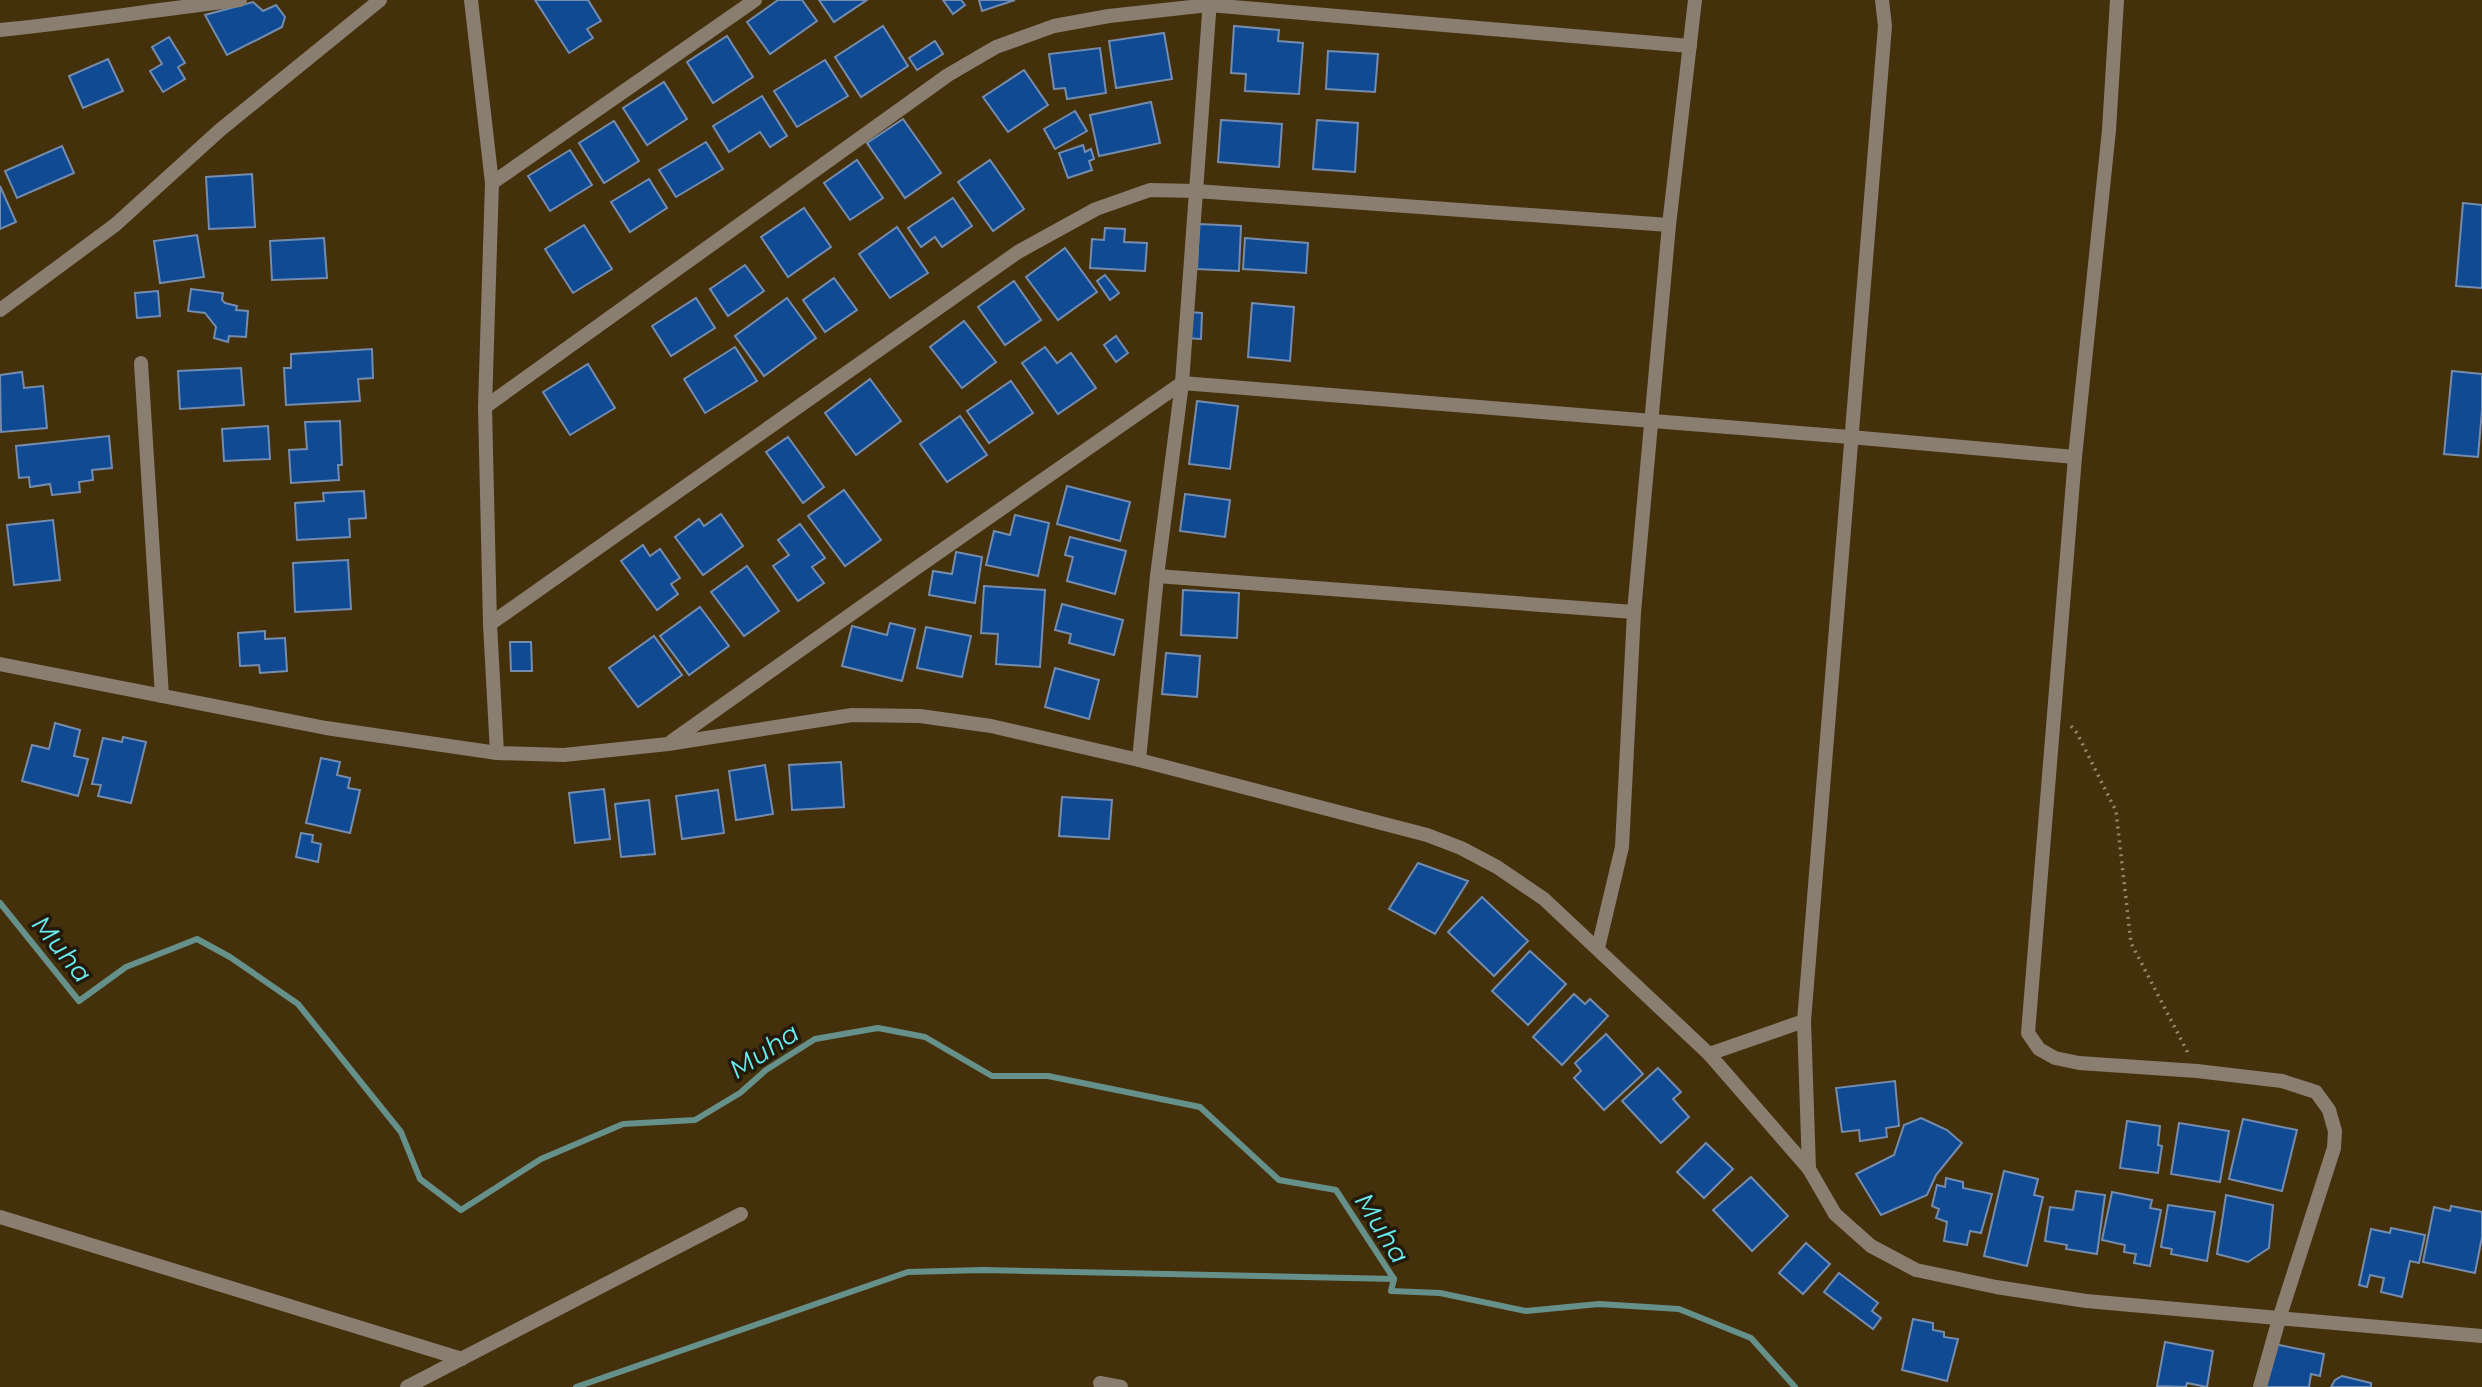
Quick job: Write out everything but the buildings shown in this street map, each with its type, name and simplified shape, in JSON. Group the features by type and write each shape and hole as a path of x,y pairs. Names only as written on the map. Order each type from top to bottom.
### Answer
{"street":[{"path":"0,30 83,22 166,8 240,0"},
{"path":"0,310 115,225 219,130 380,0"},
{"path":"471,0 492,183 485,407 490,624 497,753"},
{"path":"492,183 755,0"},
{"path":"1598,948 1622,847 1634,612 1669,225 1695,0"},
{"path":"1809,1169 1804,1021 1885,26 1882,0"},
{"path":"2117,0 2109,130 2075,457 2028,1033 2039,1049 2055,1058 2079,1063 2197,1071 2282,1082 2316,1092 2329,1110 2335,1131 2334,1148 2278,1319 2260,1387"},
{"path":"485,407 948,75 996,47 1054,26 1210,2 1690,46"},
{"path":"1139,760 1157,576 1182,383 1210,2"},
{"path":"490,624 1018,252 1096,209 1150,190 1669,225"},
{"path":"141,363 162,696"},
{"path":"668,744 1182,383 2075,457"},
{"path":"1157,576 1634,612"},
{"path":"0,664 326,728 497,753 564,755 668,744 852,715 920,716 991,726 1139,760 1427,835 1461,848 1497,867 1544,899 1709,1054 1809,1169 1835,1214 1871,1246 1916,1270 1996,1287 2085,1301 2482,1336"},
{"path":"1709,1054 1804,1021"},
{"path":"407,1387 741,1214"},
{"path":"0,1217 462,1359"},
{"path":"1100,1382 1121,1387"}],"path":[{"path":"2055,710 2077,733 2116,811 2131,943 2197,1071"}],"waterway":[{"name":"Muha","path":"0,903 79,1001 126,967 197,939 230,957 298,1004 401,1132 420,1179 461,1210 541,1159 623,1124 695,1120 740,1093 766,1070 815,1039 878,1028 925,1037 992,1076 1048,1076 1200,1107 1279,1180 1336,1190 1394,1279 1391,1291 1440,1293 1526,1311 1599,1304 1679,1309 1751,1338 1795,1387"},
{"path":"576,1387 908,1272 983,1270 1394,1279"}]}
